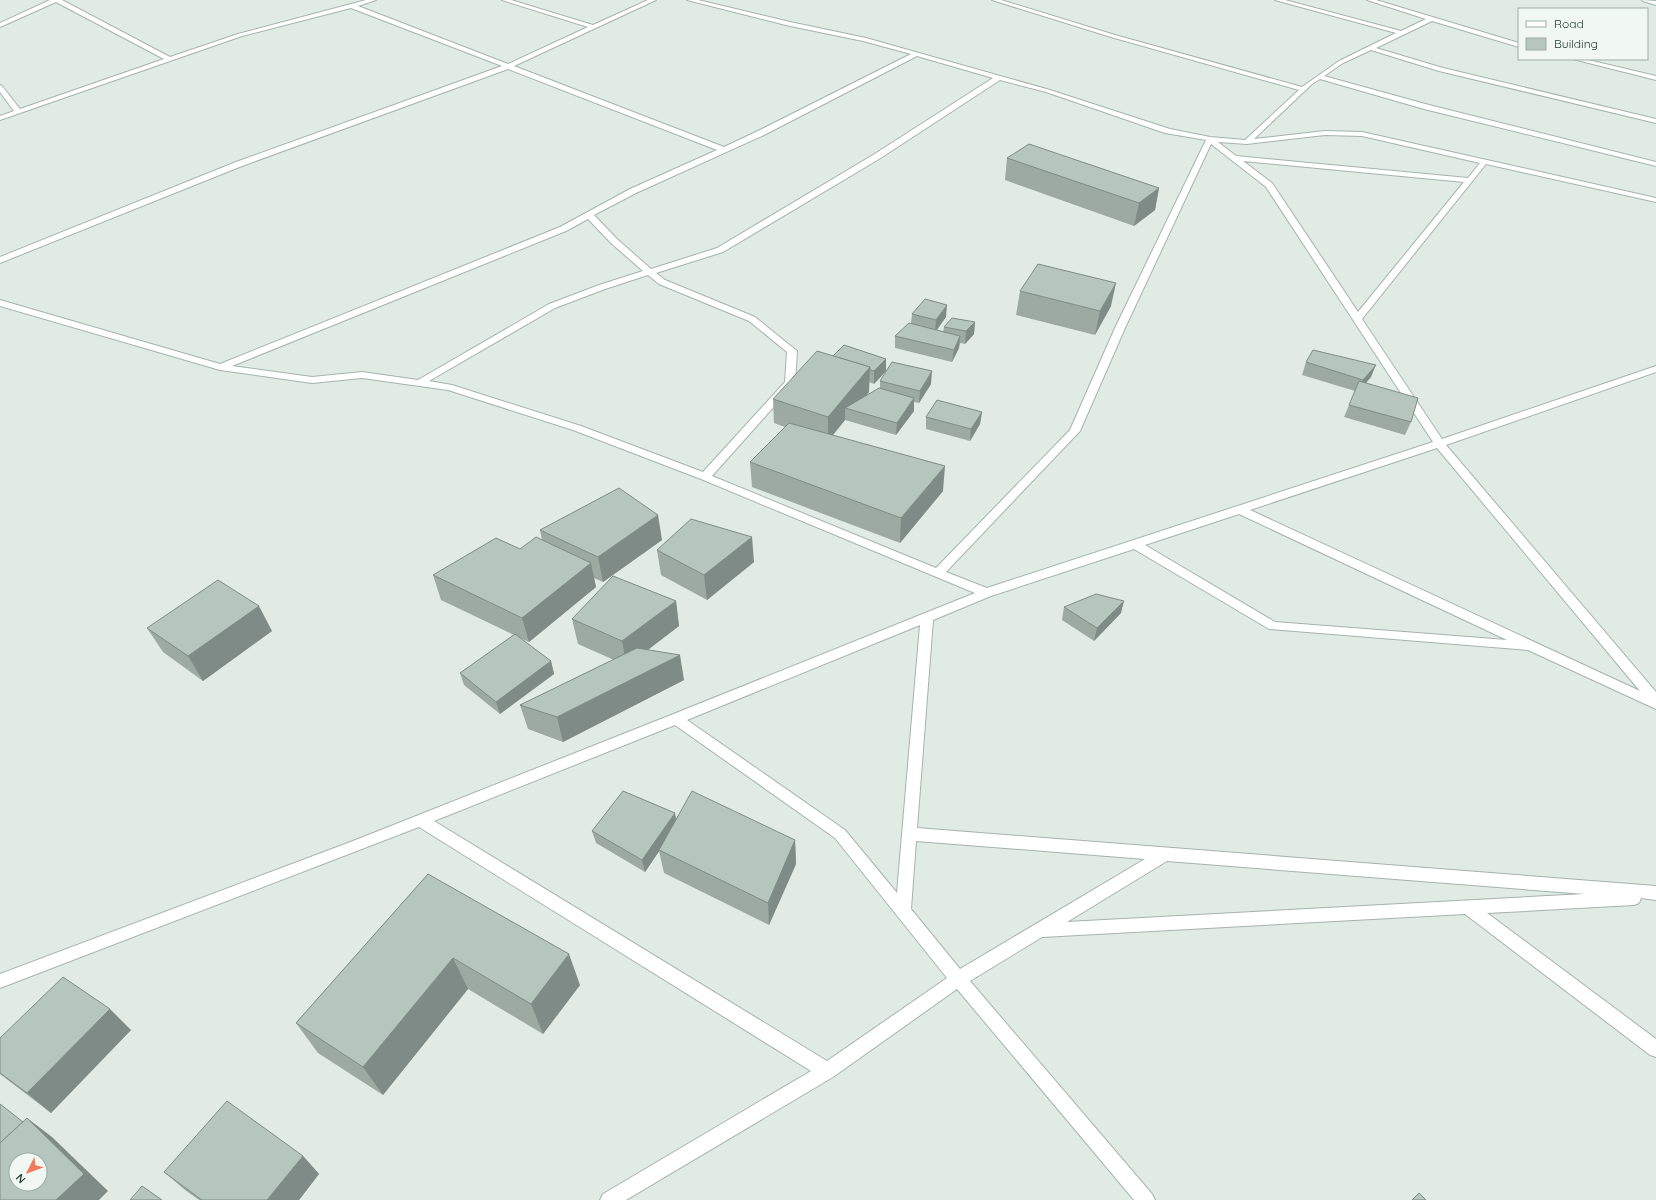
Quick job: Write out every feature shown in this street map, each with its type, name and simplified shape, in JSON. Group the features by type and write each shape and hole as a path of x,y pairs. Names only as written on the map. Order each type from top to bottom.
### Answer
{"street":[{"path":"0,25 56,0 170,59"},
{"path":"0,118 240,35 373,0"},
{"path":"504,0 594,28"},
{"path":"0,260 239,164 509,66 653,0"},
{"path":"690,0 790,24 864,39 1048,91 1168,131 1210,139 1247,142 1325,133 1344,132 1362,134 1656,200"},
{"path":"995,0 1120,38 1303,89"},
{"path":"1278,0 1401,34"},
{"path":"1370,0 1518,45"},
{"path":"1646,0 1656,3"},
{"path":"354,6 724,150"},
{"path":"1247,142 1303,89 1319,77 1342,62 1433,18"},
{"path":"1370,48 1441,70 1656,120"},
{"path":"220,367 563,229 633,191 761,133 916,54"},
{"path":"1580,60 1656,78"},
{"path":"420,383 552,306 602,287 720,250 876,157 999,77"},
{"path":"1319,77 1427,107 1656,164"},
{"path":"0,87 19,112"},
{"path":"1210,139 1270,185 1440,444 1656,702"},
{"path":"938,573 1076,431 1120,328 1210,139"},
{"path":"1236,158 1469,180"},
{"path":"1358,319 1485,161"},
{"path":"589,215 614,241 662,282 752,319 792,351 790,383 705,477"},
{"path":"0,303 220,367 312,380 362,375 449,387 577,428 705,477 987,593"},
{"path":"0,981 420,820 676,719 987,593 1440,444 1656,369"},
{"path":"1240,510 1656,702"},
{"path":"1135,544 1273,626 1533,646"},
{"path":"903,911 927,618"},
{"path":"676,719 840,834 958,979 1146,1200"},
{"path":"420,820 827,1071"},
{"path":"910,834 1656,893"},
{"path":"609,1200 827,1071 958,979 1166,854"},
{"path":"1040,930 1656,896"},
{"path":"1468,907 1656,1049"}],"building":[{"path":"1029,144 1159,188 1139,203 1007,158"},
{"path":"1038,264 1116,283 1100,311 1020,291"},
{"path":"925,299 947,305 936,320 912,314"},
{"path":"952,318 975,322 966,331 944,327"},
{"path":"909,323 960,336 954,350 895,336"},
{"path":"844,345 886,359 874,371 870,370 870,367 833,356"},
{"path":"1313,350 1376,365 1363,380 1306,362"},
{"path":"817,351 870,367 828,417 773,399"},
{"path":"892,362 932,371 920,391 880,381"},
{"path":"1359,381 1418,398 1411,422 1349,405"},
{"path":"879,388 914,398 897,423 845,408"},
{"path":"937,400 982,412 971,429 926,417"},
{"path":"789,423 945,466 901,518 750,462"},
{"path":"619,488 658,515 598,557 540,530"},
{"path":"691,519 752,537 704,575 657,550"},
{"path":"536,537 591,563 522,618 433,575 496,538 520,549"},
{"path":"613,576 676,601 622,641 572,619"},
{"path":"218,580 259,606 188,656 147,628"},
{"path":"1096,594 1124,601 1097,628 1064,607"},
{"path":"515,634 551,661 496,702 460,673"},
{"path":"637,648 680,655 557,717 520,705"},
{"path":"623,791 675,813 642,860 592,831"},
{"path":"692,791 795,840 768,903 659,850"},
{"path":"428,874 569,954 531,1004 453,958 363,1067 296,1023"},
{"path":"63,977 110,1009 27,1093 0,1073 0,1038"},
{"path":"227,1101 303,1156 267,1200 202,1200 164,1172"},
{"path":"0,1104 23,1122 0,1143"},
{"path":"27,1118 84,1174 56,1200 0,1200 0,1143"},
{"path":"142,1186 162,1200 130,1200"},
{"path":"1419,1193 1426,1200 1412,1200"}]}
